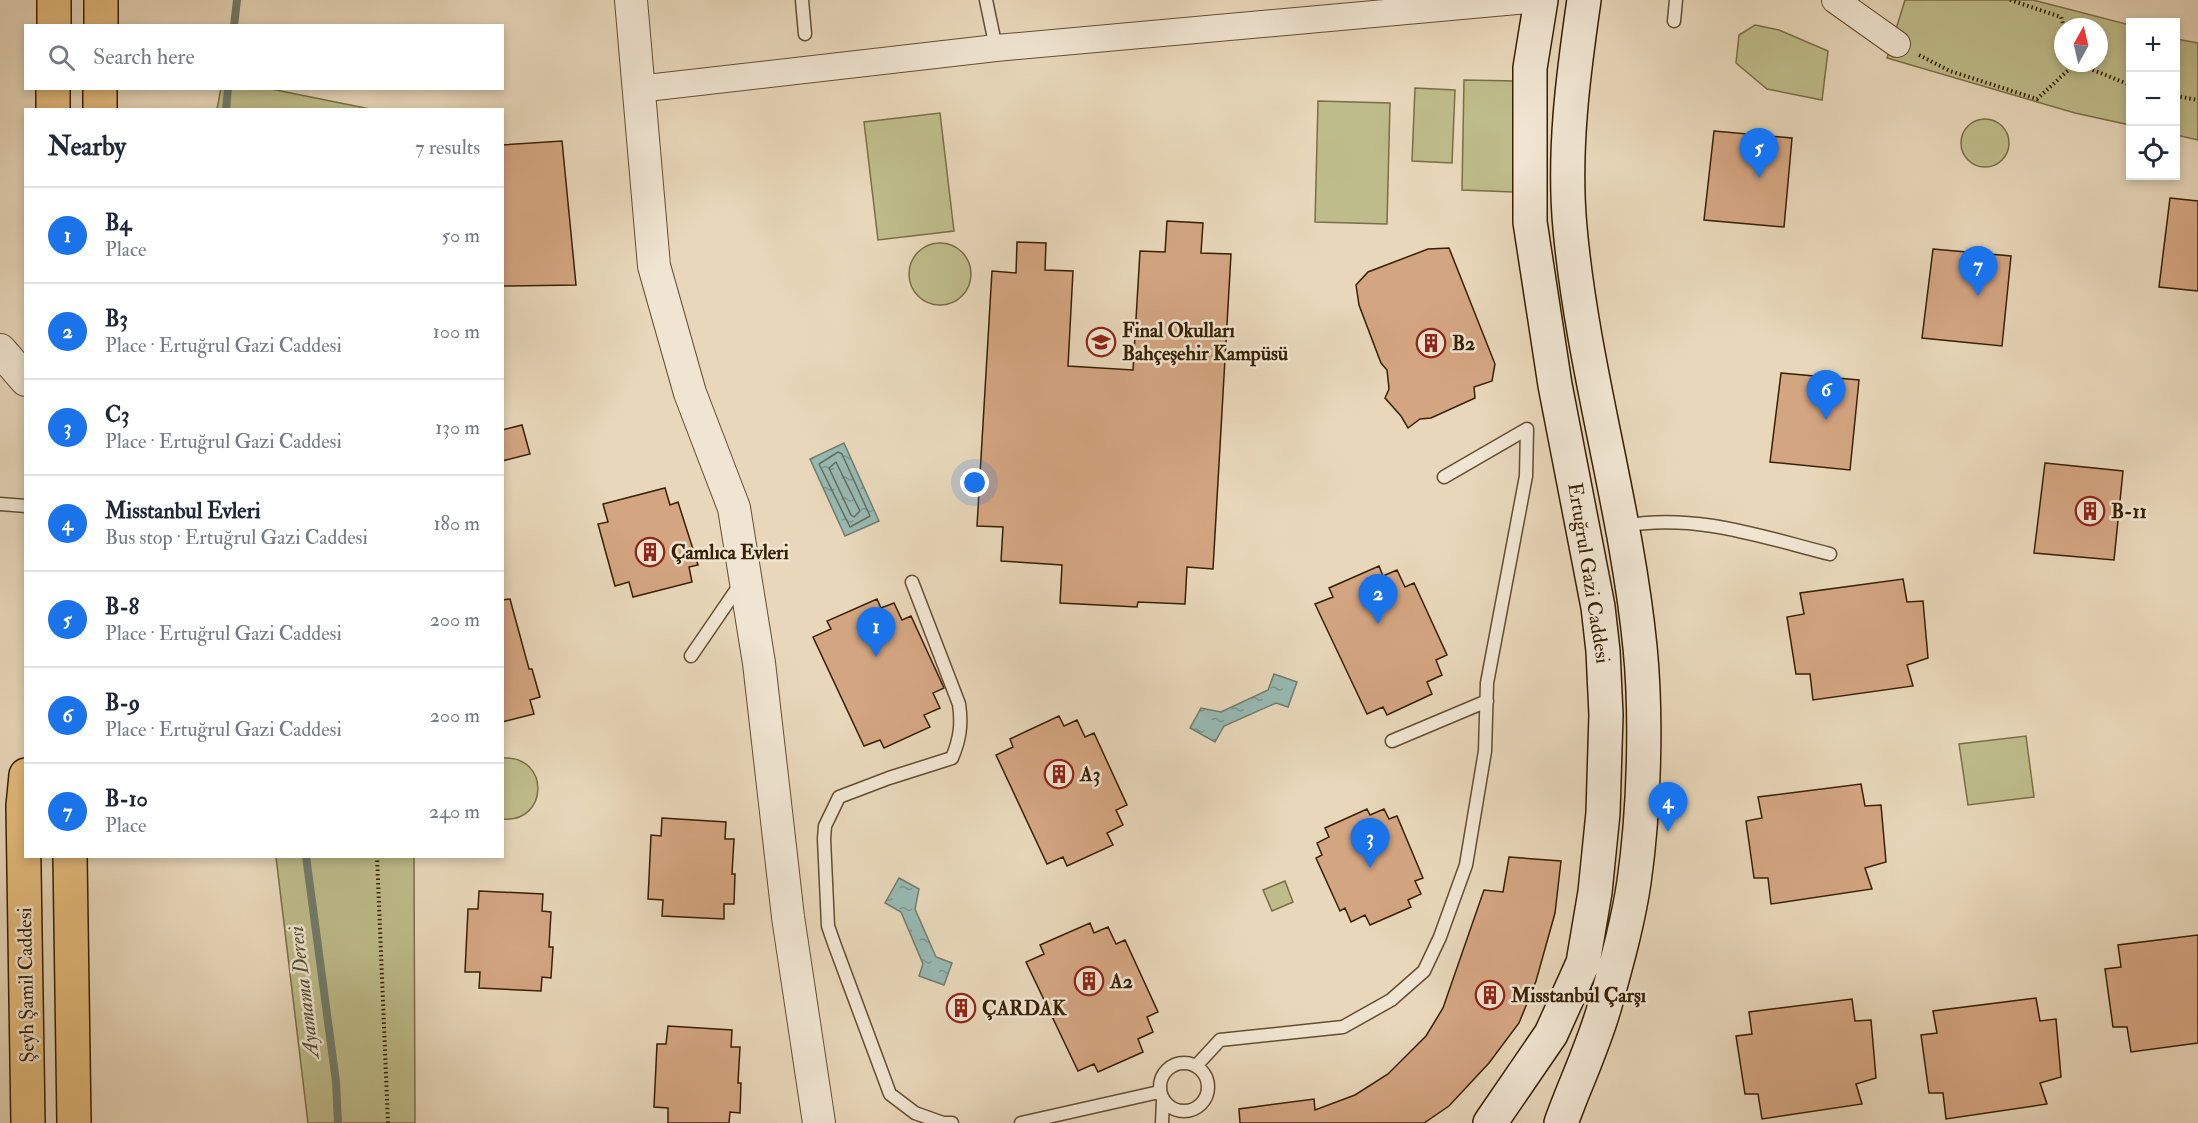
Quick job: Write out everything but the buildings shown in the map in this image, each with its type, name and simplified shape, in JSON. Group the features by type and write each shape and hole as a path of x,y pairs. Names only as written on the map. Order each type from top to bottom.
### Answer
{"main road":[{"path":"54,0 54,24"},
{"path":"101,0 101,24"},
{"name":"Ertuğrul Gazi Caddesi","path":"1490,1123 1551,1035 1583,963 1595,892 1604,813 1606,715 1604,651 1598,607 1555,385 1530,222 1530,68 1541,0"},
{"name":"Ertuğrul Gazi Caddesi","path":"1561,1123 1604,1008 1634,882 1641,775 1640,648 1620,526 1587,355 1570,228 1566,153 1584,0"},
{"path":"53,90 53,108"},
{"path":"100,90 100,108"},
{"name":"Şeyh Şamil Caddesi","path":"24,796 28,1123"},
{"path":"70,858 74,1123"}],"street":[{"path":"631,0 654,266 690,393 734,508 759,663 788,917 819,1123"},
{"path":"638,89 996,48 1529,0"},
{"path":"1835,0 1897,44"},
{"path":"0,350 24,378"}],"lane":[{"path":"802,0 805,34"},
{"path":"986,0 996,48"},
{"path":"1674,21 1676,0"},
{"path":"1196,1066 1220,1041 1343,1027 1391,1000 1424,971 1466,865 1485,750 1487,683 1526,476 1527,429 1444,477"},
{"path":"0,504 24,506"},
{"path":"1620,526 1647,522 1693,521 1719,525 1830,554"},
{"path":"691,656 746,576"},
{"path":"912,582 958,704 962,723 958,744 952,758 939,764 889,777 839,797 824,833 828,926 880,1073 890,1094 915,1113 943,1123 952,1123"},
{"path":"1392,741 1487,701"},
{"path":"1161,1096 1175,1110 1191,1117 1204,1101 1208,1086 1203,1071 1189,1063 1173,1065 1162,1076 1161,1096 1162,1123"},
{"path":"1021,1123 1161,1096"}],"path":[{"path":"2010,0 2062,18"},
{"path":"1897,44 1950,71 2037,99 2066,72"},
{"path":"2098,72 2126,83"},
{"path":"2180,97 2198,100"},
{"path":"377,858 388,1123"}],"shaded area":[{"path":"1905,0 2033,0 2103,18 2054,18 2054,72 2108,72 2108,19 2126,24 2126,124 2075,113 1887,58"},
{"path":"1755,25 1779,30 1828,51 1822,100 1767,89 1736,63 1739,35"},
{"path":"2180,40 2198,43 2198,140 2180,136"},
{"path":"1464,80 1516,81 1513,192 1462,190"},
{"path":"1415,88 1455,90 1452,163 1412,161"},
{"path":"221,90 276,90 365,108 217,108"},
{"path":"1318,101 1390,103 1387,224 1315,222"},
{"path":"940,113 954,231 878,240 864,122"},
{"path":"1985,119 2002,126 2009,143 2002,160 1985,167 1968,160 1961,143 1968,126"},
{"path":"940,243 957,248 962,252 966,257 971,274 966,291 962,296 957,300 940,305 923,300 918,296 914,291 909,274 914,257 918,252 923,248"},
{"path":"2026,736 2034,797 1968,805 1959,744"},
{"path":"504,758 519,760 530,767 536,777 538,789 535,801 529,811 518,817 504,819"},
{"path":"276,858 414,858 415,1123 308,1123"},
{"path":"1285,881 1293,902 1272,911 1263,890"}],"water":[{"path":"844,443 879,521 845,536 810,459"},
{"path":"1274,674 1297,682 1288,707 1276,703 1224,726 1215,742 1190,728 1201,708 1221,712 1268,690"},
{"path":"899,878 919,889 915,909 936,957 952,963 944,985 919,976 923,964 901,912 885,903"}],"waterway":[{"name":"Ayamama Deresi","path":"234,24 237,0"},
{"name":"Ayamama Deresi","path":"226,108 228,90"},
{"name":"Ayamama Deresi","path":"306,858 336,1082 338,1123"}],"place":[{"name":"B-8","path":"1759,178"},
{"name":"B-10","path":"1978,296"},
{"name":"Final Okulları Bahçeşehir Kampüsü","path":"1101,342"},
{"name":"B2","path":"1431,343"},
{"name":"B-9","path":"1826,420"},
{"name":"B-11","path":"2090,511"},
{"name":"Çamlıca Evleri","path":"650,552"},
{"name":"B3","path":"1378,624"},
{"name":"B4","path":"876,657"},
{"name":"A3","path":"1059,774"},
{"name":"Misstanbul Evleri","path":"1668,832"},
{"name":"C3","path":"1370,868"},
{"name":"A2","path":"1089,981"},
{"name":"Misstanbul Çarşı","path":"1490,995"},
{"name":"ÇARDAK","path":"961,1008"}]}
